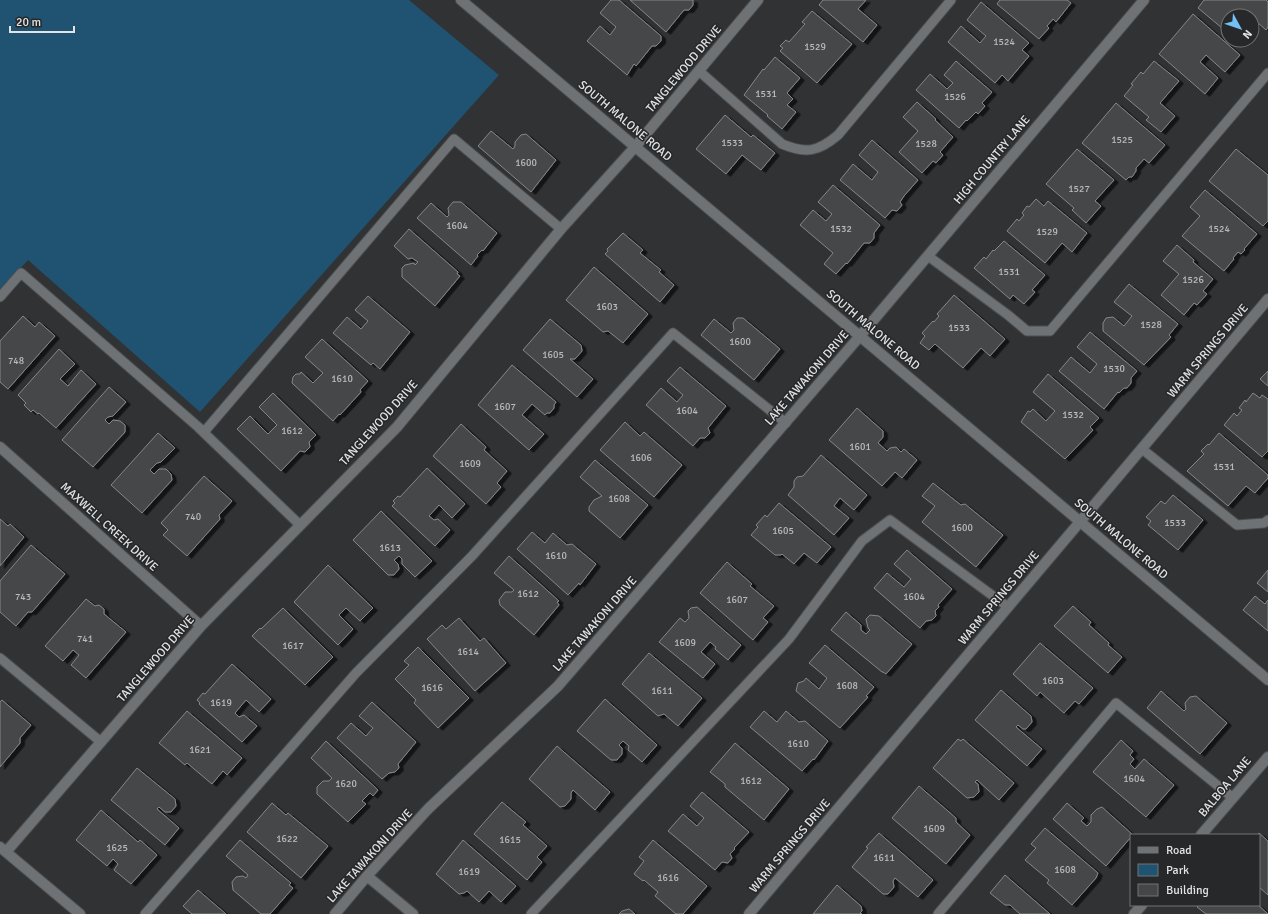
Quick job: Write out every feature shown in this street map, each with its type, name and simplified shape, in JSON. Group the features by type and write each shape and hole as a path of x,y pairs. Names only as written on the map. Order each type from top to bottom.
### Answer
{"street":[{"name":"SOUTH MALONE ROAD","path":"461,0 1268,680"},
{"name":"TANGLEWOOD DRIVE","path":"3,850 101,742 201,626 397,427 561,229 635,146 758,0"},
{"name":"HIGH COUNTRY LANE","path":"860,336 1144,0"},
{"name":"WARM SPRINGS DRIVE","path":"750,914 1268,299"},
{"name":"LAKE TAWAKONI DRIVE","path":"335,914 434,804 558,686 860,336"},
{"name":"MAXWELL CREEK DRIVE","path":"0,447 201,626"},
{"name":"BALBOA LANE","path":"1203,834 1268,757"},
{"path":"3,850 80,914"},
{"path":"368,876 413,914"},
{"path":"1134,914 1141,906"}],"lane":[{"path":"698,71 782,144 794,149 809,151 826,145 838,135 951,0"},
{"path":"928,256 1008,315 1027,331 1050,331 1268,73"},
{"path":"0,297 21,273 204,432 454,139 561,229"},
{"path":"144,914 356,673 472,556 673,333 786,423"},
{"path":"193,423 300,525"},
{"path":"1142,448 1237,525 1264,523 1268,520"},
{"path":"531,914 789,639 862,541 890,520 1008,607"},
{"path":"0,658 101,742"},
{"path":"938,914 1116,703 1233,798"}],"green space":[{"path":"0,0 409,0 499,75 200,412 28,260 0,291"}],"building":[{"path":"611,0 619,0 661,36 661,41 656,46 652,46 636,66 634,64 627,75 587,41 600,26 610,35 616,27 600,13"},
{"path":"630,0 693,0 693,5 689,10 684,10 666,32"},
{"path":"823,0 866,0 858,9 877,25 863,42 819,5"},
{"path":"1000,0 1067,0 1071,3 1056,22 1053,19 1047,26 1049,28 1039,39 997,4"},
{"path":"1204,0 1266,0 1268,2 1268,27 1266,30 1260,25 1260,8 1220,8 1220,26 1198,8"},
{"path":"981,2 1029,43 1022,50 1029,56 1008,81 1002,75 995,83 948,42 961,26 980,43 986,36 967,20"},
{"path":"812,11 852,44 817,83 780,51 783,48 780,46 786,40 789,42 805,24 802,22"},
{"path":"1193,14 1220,38 1220,48 1232,48 1240,55 1225,72 1206,55 1200,62 1218,78 1205,94 1159,54"},
{"path":"775,57 800,78 787,93 793,99 787,105 796,112 782,129 744,95 763,69 764,70"},
{"path":"956,61 992,92 982,103 985,106 978,114 976,112 959,128 916,90 930,74 947,89 953,83 944,75"},
{"path":"1154,61 1179,81 1160,103 1175,116 1161,132 1146,120 1149,117 1124,96 1133,85 1131,84 1141,72 1143,74"},
{"path":"917,102 953,137 940,152 943,155 936,163 933,161 922,173 899,152 918,131 903,117"},
{"path":"1116,103 1165,145 1149,163 1144,159 1136,168 1136,171 1132,177 1129,177 1126,180 1082,143"},
{"path":"725,115 751,137 753,135 775,153 761,170 742,155 726,174 696,149"},
{"path":"491,131 513,149 515,142 521,135 526,134 556,160 531,192 478,146"},
{"path":"872,140 918,180 904,196 900,202 902,205 897,211 892,210 885,218 840,180 853,164 872,180 878,172 859,155"},
{"path":"1077,149 1114,180 1095,201 1101,206 1086,223 1072,210 1074,208 1046,184"},
{"path":"1236,149 1268,175 1268,221 1263,226 1209,181"},
{"path":"833,185 880,225 874,233 874,238 870,243 864,243 847,264 846,263 836,274 824,264 833,253 800,225 813,210 826,221 832,214 818,202"},
{"path":"1205,190 1257,234 1241,254 1238,252 1224,271 1182,236 1200,216 1190,207"},
{"path":"1036,199 1044,206 1048,201 1087,233 1072,252 1062,243 1045,263 1007,231 1017,219 1019,221 1024,215 1022,213 1027,206 1029,207"},
{"path":"453,202 461,202 497,233 483,251 482,250 477,255 478,256 471,265 417,218 431,203 447,217 449,215 448,208"},
{"path":"409,229 458,272 457,274 460,276 435,306 402,277 402,268 405,265 414,263 415,265 418,262 412,258 408,259 394,246"},
{"path":"623,233 643,250 640,253 661,270 659,272 674,285 660,302 605,254 608,251 607,249"},
{"path":"1004,241 1045,275 1032,290 1035,292 1024,304 1013,295 1010,299 974,268 984,257 986,259 993,250 994,251"},
{"path":"1177,245 1194,260 1193,262 1213,279 1203,291 1207,294 1197,305 1194,303 1184,315 1161,295 1179,274 1163,261"},
{"path":"594,267 648,314 623,343 608,331 603,332 566,300"},
{"path":"1129,284 1178,324 1169,335 1171,337 1144,365 1103,331 1103,323 1106,318 1113,317 1124,326 1132,316 1114,302"},
{"path":"954,295 1005,339 990,356 981,348 963,368 935,344 929,350 920,343 925,336 922,333 933,321 934,322 939,316 937,314"},
{"path":"368,296 410,332 380,369 373,363 371,365 333,333 347,317 361,329 368,321 355,310"},
{"path":"23,316 35,327 39,322 55,336 8,389 0,382 0,341"},
{"path":"737,318 743,318 780,349 754,380 701,335 714,319 731,333 734,330 733,323"},
{"path":"550,319 581,345 582,351 575,359 570,359 593,379 577,397 523,350"},
{"path":"1090,332 1137,371 1131,378 1131,383 1127,388 1124,388 1119,393 1118,392 1104,409 1059,371 1071,357 1090,373 1097,364 1077,347"},
{"path":"322,339 368,381 360,390 361,392 333,421 292,383 293,377 301,372 313,383 323,373 305,357"},
{"path":"59,349 75,364 60,379 68,386 81,370 96,384 56,428 39,413 38,414 33,410 31,412 24,405 26,403 18,395"},
{"path":"512,365 556,402 550,413 545,415 532,404 522,415 544,434 529,450 478,405"},
{"path":"680,367 726,406 708,428 710,433 705,438 700,438 693,446 646,405 661,388 677,402 683,395 667,381"},
{"path":"1268,371 1268,386 1260,379"},
{"path":"1048,374 1099,418 1090,427 1093,430 1065,459 1021,422 1028,411 1030,412 1033,409 1046,421 1055,411 1033,392"},
{"path":"109,387 126,402 113,416 108,417 105,420 109,424 113,420 120,421 125,425 125,432 93,467 62,440"},
{"path":"273,393 316,435 309,442 310,447 305,452 300,451 281,471 237,429 250,416 268,434 277,425 259,407"},
{"path":"1253,393 1260,398 1262,395 1268,399 1268,451 1262,457 1224,425 1234,413 1237,416 1242,410 1239,408"},
{"path":"857,408 883,431 883,437 878,443 887,451 890,448 896,447 901,452 904,449 917,460 902,478 895,472 882,486 829,440"},
{"path":"625,422 640,436 644,432 682,465 654,497 600,450"},
{"path":"461,424 486,447 484,450 507,471 497,483 501,487 486,504 433,456"},
{"path":"158,433 175,448 161,462 157,463 150,470 154,474 159,469 166,469 171,474 172,480 142,513 111,485"},
{"path":"1219,433 1268,475 1268,478 1255,493 1246,486 1228,506 1187,471 1204,454 1201,451 1208,444 1209,445"},
{"path":"821,455 867,495 854,510 840,498 834,506 849,518 834,535 788,495 794,487 794,481 797,477 803,476"},
{"path":"595,460 648,505 620,538 589,511 589,507 594,500 602,496 580,477"},
{"path":"427,468 465,504 452,518 439,505 429,516 434,520 438,519 450,530 435,546 392,506 395,503 393,501 398,496 400,497"},
{"path":"204,476 232,501 219,515 220,519 187,556 163,535 168,530 161,523"},
{"path":"933,483 961,505 965,504 1003,535 976,567 922,522 935,506 922,496"},
{"path":"1173,495 1203,520 1178,550 1148,525 1151,521 1146,517 1161,501 1165,504"},
{"path":"779,503 831,547 817,563 804,553 794,564 782,554 775,555 751,535 758,527 756,525 765,515 767,517"},
{"path":"381,511 432,561 415,577 402,564 402,559 399,556 394,560 398,564 399,569 394,575 388,575 353,540"},
{"path":"0,519 8,526 10,524 24,537 0,566"},
{"path":"532,532 545,543 553,533 567,545 572,544 596,564 580,585 579,583 568,595 517,549"},
{"path":"31,545 65,574 32,612 28,612 16,626 0,612 0,581"},
{"path":"907,550 952,589 938,605 939,607 935,611 936,616 932,620 926,621 920,628 874,588 887,573 904,587 911,579 894,564"},
{"path":"509,556 559,601 557,602 559,605 534,635 500,605 499,600 505,592 512,592 514,590 494,573"},
{"path":"727,562 752,584 750,586 774,606 763,618 768,622 753,640 700,593"},
{"path":"328,565 373,608 360,621 346,608 339,615 353,629 338,645 294,602"},
{"path":"1268,570 1268,592 1257,583"},
{"path":"1255,596 1265,604 1268,600 1268,631 1243,610"},
{"path":"86,599 95,606 99,605 104,609 104,614 126,632 86,678 71,665 79,655 73,650 63,661 45,646"},
{"path":"1073,606 1091,622 1089,625 1122,657 1108,673 1054,626"},
{"path":"697,607 741,645 728,660 715,649 716,647 710,642 701,652 715,664 703,678 659,642 680,618 685,622 689,618 688,611 691,608"},
{"path":"283,608 333,657 305,685 252,636"},
{"path":"846,612 861,625 861,630 866,634 870,630 866,619 870,615 879,616 912,644 886,674 831,630"},
{"path":"459,618 480,641 484,638 506,663 475,691 427,639 442,625 446,629"},
{"path":"1040,643 1093,688 1079,704 1075,701 1064,713 1040,692 1037,696 1013,674"},
{"path":"825,645 874,687 866,696 868,697 840,728 796,691 798,683 804,681 806,678 819,689 827,678 809,663"},
{"path":"418,647 469,698 438,728 414,703 416,700 395,679 409,665 404,661"},
{"path":"649,653 702,698 678,726 664,714 658,716 622,684"},
{"path":"232,664 271,699 259,712 246,700 235,713 239,717 244,715 257,726 242,742 199,704 200,703 197,700 203,693 205,694"},
{"path":"1001,690 1031,716 1032,722 1026,729 1023,729 1018,725 1016,727 1042,749 1027,766 975,720"},
{"path":"1161,691 1184,711 1186,709 1185,703 1190,697 1196,696 1227,723 1200,754 1147,708"},
{"path":"605,699 657,745 642,762 628,750 629,746 623,741 619,745 622,748 622,754 617,760 611,760 577,731"},
{"path":"2,700 31,725 20,738 20,743 0,767 0,702"},
{"path":"372,702 416,742 398,764 399,768 395,772 389,773 382,779 337,738 351,723 366,736 373,728 359,716"},
{"path":"187,711 242,758 227,775 223,771 212,784 187,763 185,765 159,743"},
{"path":"764,711 777,722 786,711 799,722 805,721 828,741 814,760 813,759 802,771 750,727"},
{"path":"958,739 961,741 963,739 1014,783 999,800 977,780 975,782 978,784 979,792 974,797 967,798 933,768"},
{"path":"1121,740 1133,751 1130,755 1134,759 1130,764 1135,769 1144,759 1174,785 1146,817 1093,772"},
{"path":"326,741 378,790 373,796 370,793 362,801 366,804 348,822 317,794 317,787 323,781 329,781 332,778 311,758"},
{"path":"735,743 789,789 764,820 725,787 725,784 710,772"},
{"path":"557,746 610,792 595,810 573,790 571,793 571,799 565,806 560,807 529,779"},
{"path":"137,768 175,799 176,806 171,812 165,812 159,807 157,809 179,828 165,845 111,800"},
{"path":"919,786 956,818 956,822 970,835 946,864 892,818"},
{"path":"702,792 749,832 734,848 735,849 730,854 732,858 728,863 722,862 715,870 668,831 683,814 697,826 704,818 690,806"},
{"path":"502,802 526,822 523,825 547,846 537,857 542,862 527,880 474,834"},
{"path":"272,803 286,815 288,813 328,846 301,878 247,832"},
{"path":"1067,803 1084,818 1081,821 1087,826 1091,822 1091,815 1097,809 1102,807 1132,834 1130,834 1130,838 1106,866 1053,819"},
{"path":"101,810 138,842 140,840 157,855 131,884 114,870 118,864 113,859 107,866 76,840"},
{"path":"1045,828 1098,873 1096,878 1072,905 1047,883 1049,880 1025,860 1036,848 1031,844"},
{"path":"879,833 933,880 918,897 895,878 893,881 894,887 888,894 883,894 852,867 868,848 866,847"},
{"path":"1259,833 1268,841 1268,895 1260,888 1260,834 1258,834"},
{"path":"240,840 291,883 289,885 293,888 270,914 261,914 233,890 232,882 236,877 243,876 246,878 248,875 226,856"},
{"path":"463,840 516,886 501,902 489,891 479,902 467,891 459,894 436,874"},
{"path":"653,840 707,886 683,914 676,914 655,896 658,892 634,874 644,861 639,857"},
{"path":"1005,875 1050,914 1020,914 1010,905 1005,905 990,893"},
{"path":"837,885 861,906 862,911 860,913 862,914 813,914"},
{"path":"198,890 226,914 192,914 183,906"},
{"path":"1259,906 1268,914 1206,914 1197,907"},
{"path":"629,909 635,914 619,914 622,911"}]}
